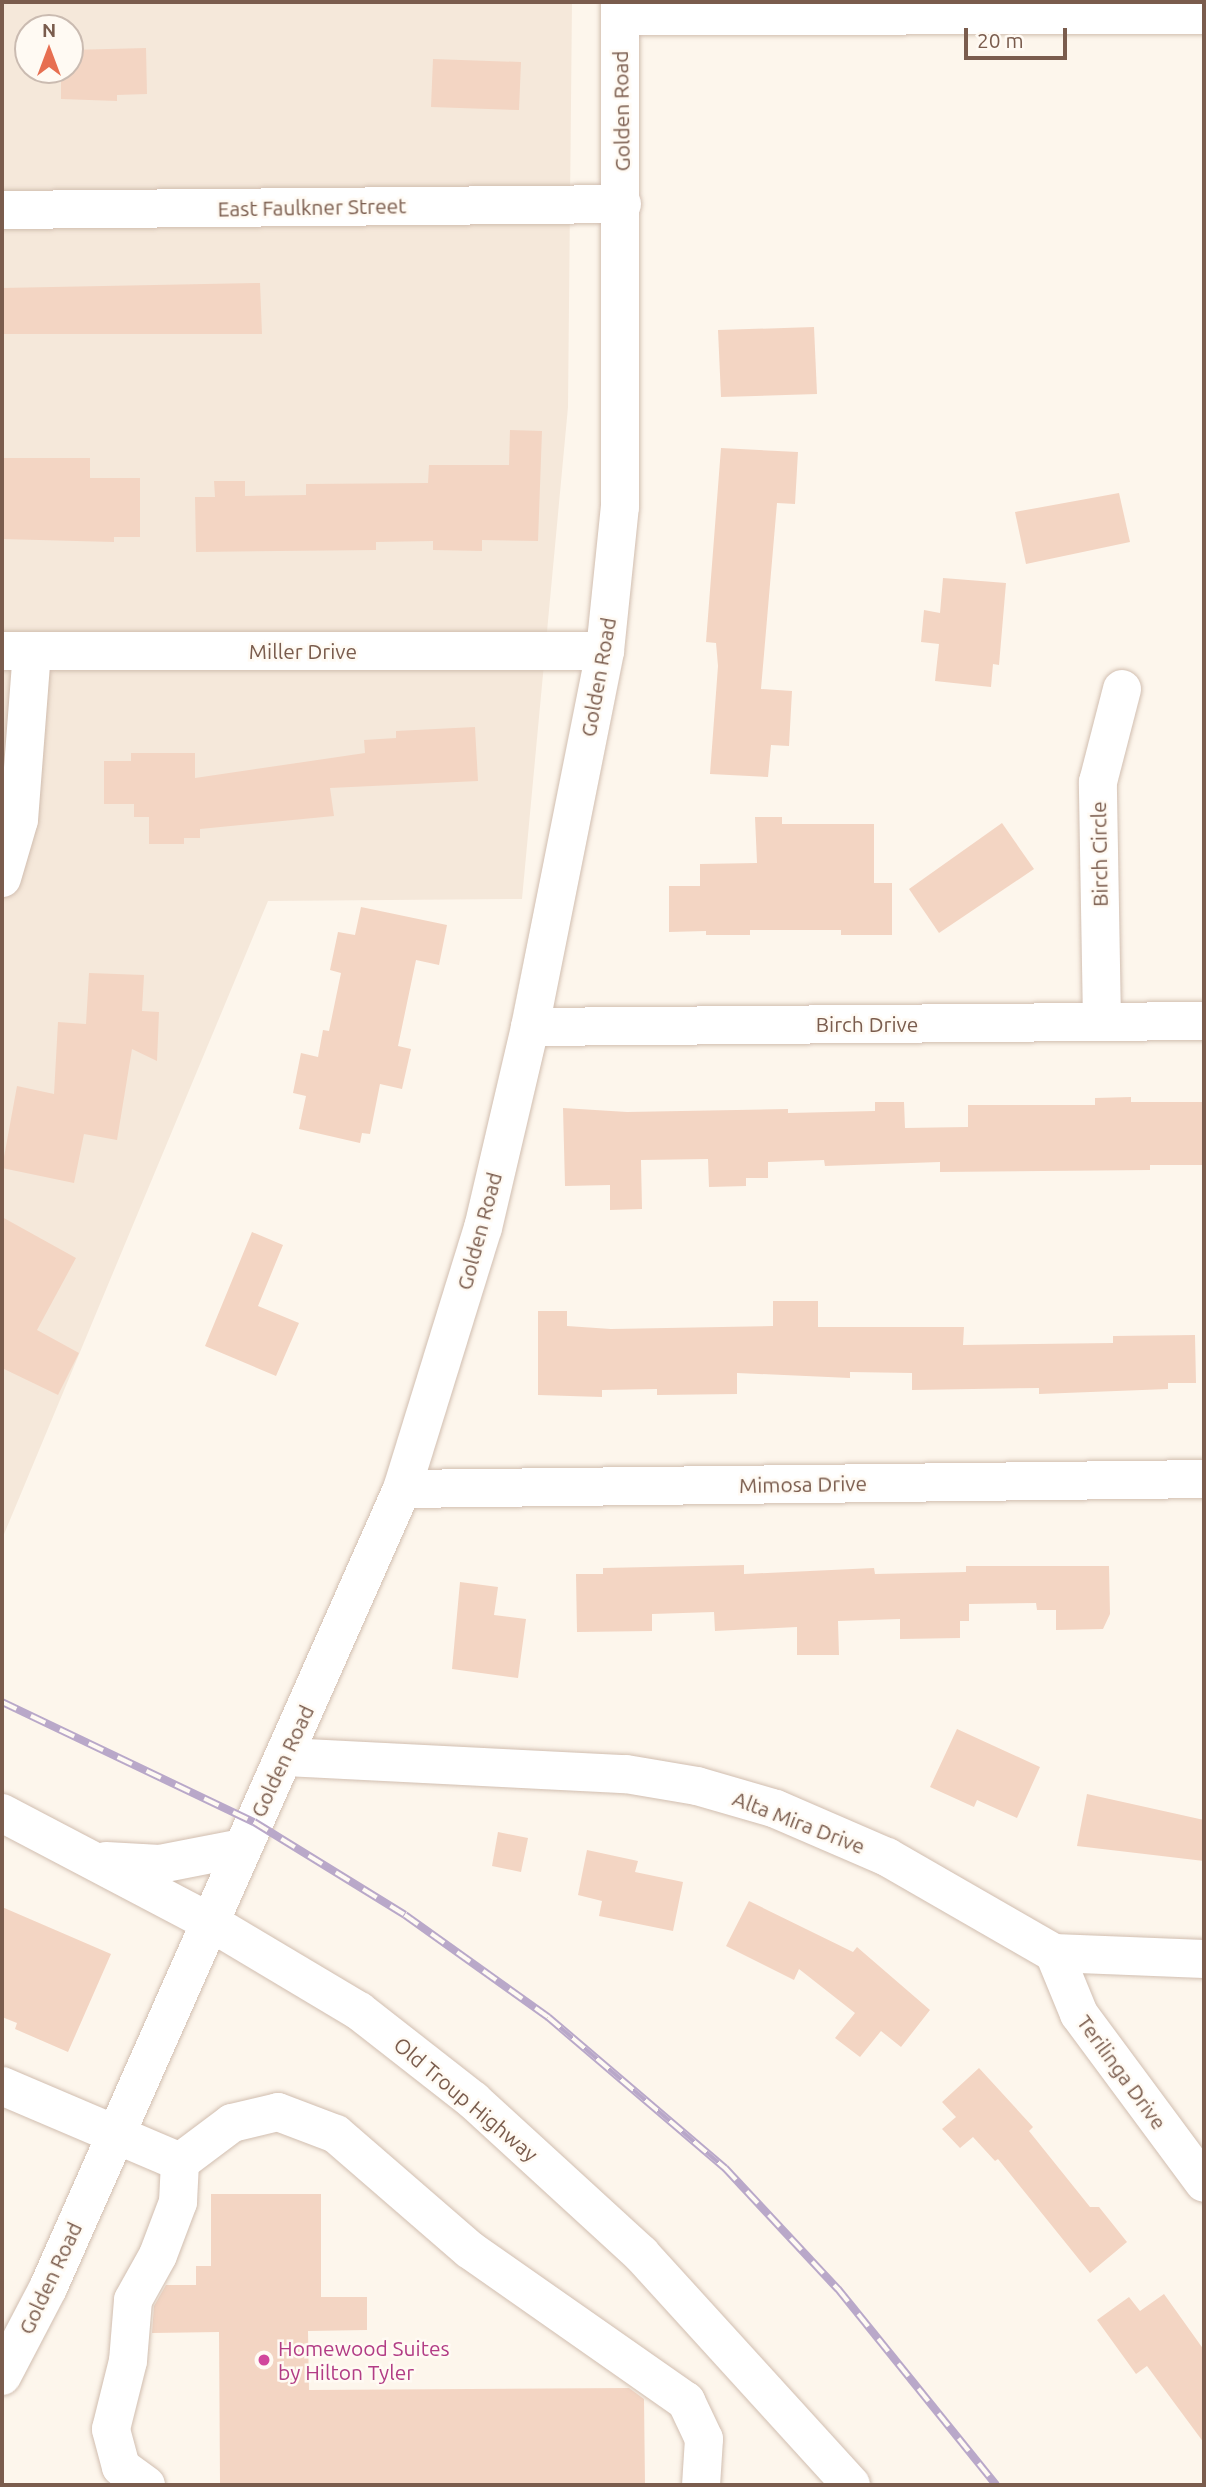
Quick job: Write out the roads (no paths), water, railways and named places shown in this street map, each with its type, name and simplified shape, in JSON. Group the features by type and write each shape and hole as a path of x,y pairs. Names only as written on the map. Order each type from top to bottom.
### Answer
{"street":[{"path":"620,9 1204,15"},
{"name":"Golden Road","path":"2,2376 48,2288 208,1921 286,1757 402,1489 483,1227 530,1027 605,651 620,507 620,9"},
{"name":"East Faulkner Street","path":"2,210 622,204"},
{"path":"2,878 19,820 17,651"},
{"name":"Miller Drive","path":"17,651 605,651"},
{"name":"Birch Circle","path":"1102,1022 1098,782 1122,689"},
{"name":"Birch Drive","path":"530,1027 1204,1021"},
{"name":"Mimosa Drive","path":"402,1489 1204,1479"},
{"name":"Alta Mira Drive","path":"286,1757 626,1774 697,1786 776,1809 887,1857 1054,1952 1204,1959"},
{"name":"Old Troup Highway","path":"2,1813 208,1921 359,2011 473,2100 641,2254 851,2485"},
{"path":"91,1858 160,1864 242,1847"},
{"name":"Terilinga Drive","path":"1054,1952 1079,2014 1204,2183"},
{"path":"4,2092 180,2162"},
{"path":"180,2162 232,2123 278,2112 336,2134 470,2250 686,2401 704,2439 701,2485"},
{"path":"146,2485 121,2467 111,2429 128,2361 133,2300 158,2255 178,2202 180,2162"}],"railway":[{"path":"2,1702 254,1822 405,1915 548,2017 725,2168 838,2289 996,2485"}],"place":[{"name":"Homewood Suites by Hilton Tyler","path":"264,2360"}]}
